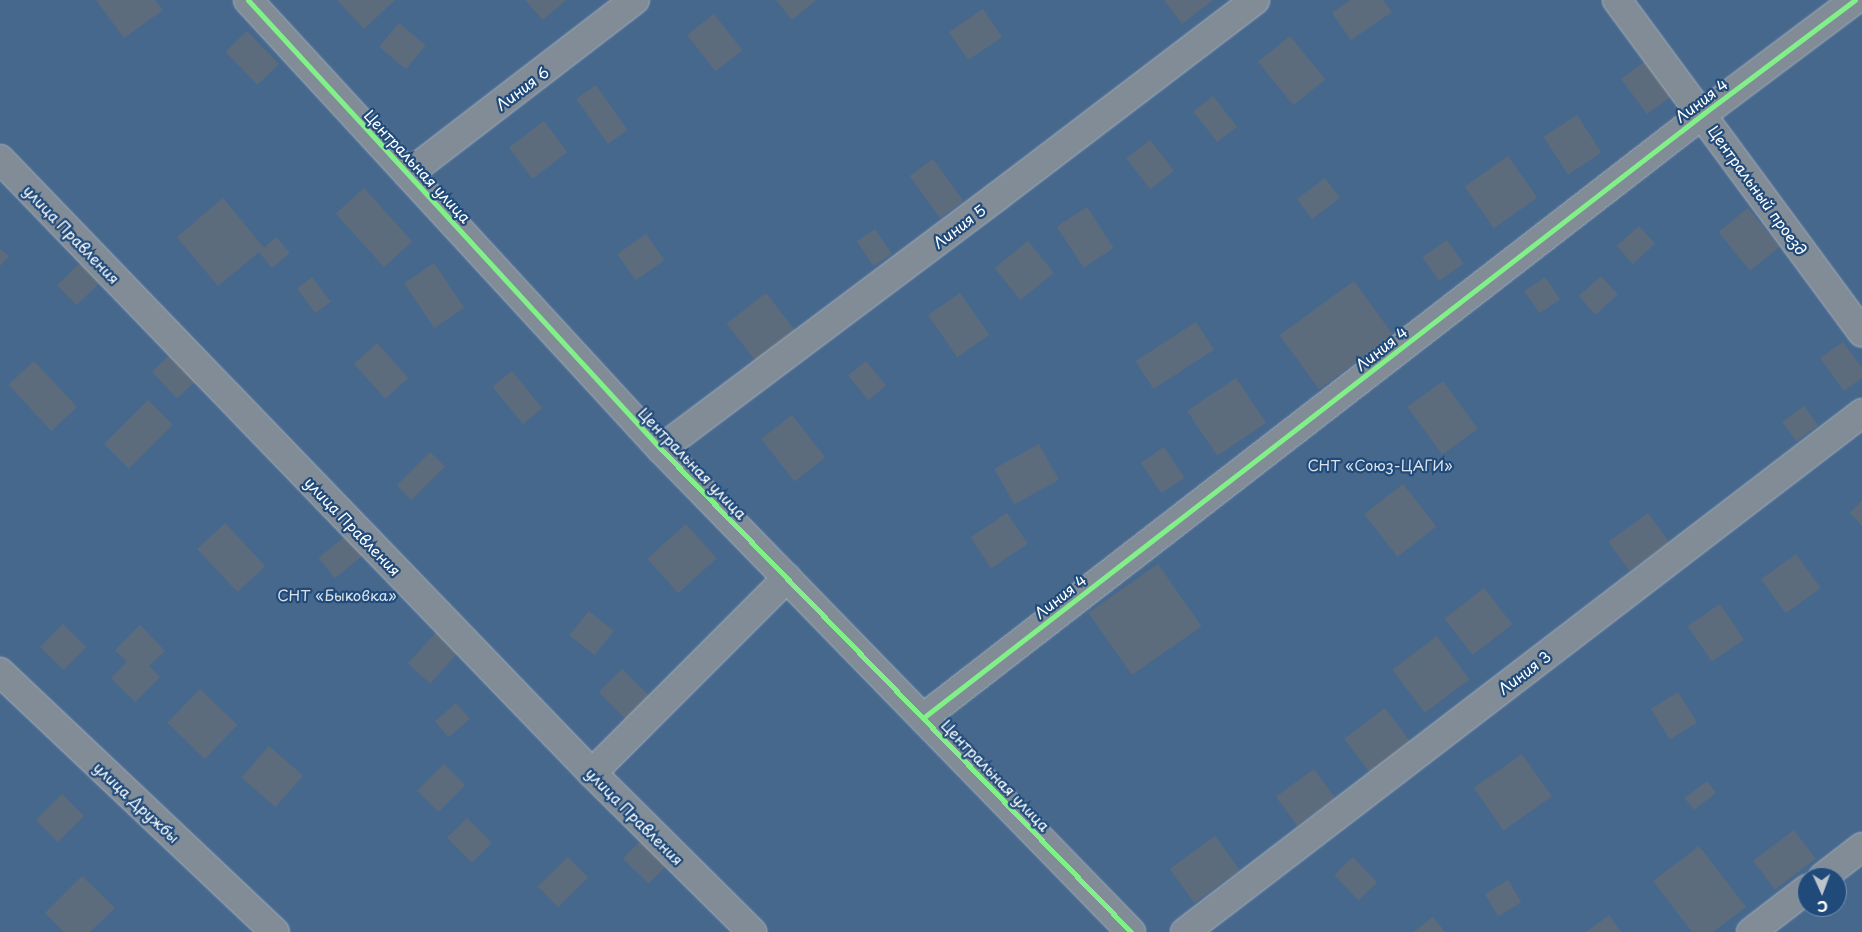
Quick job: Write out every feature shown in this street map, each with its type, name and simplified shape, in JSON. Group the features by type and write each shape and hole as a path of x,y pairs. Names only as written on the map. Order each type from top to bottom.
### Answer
{"street":[{"name":"Центральная улица","path":"248,0 661,449 1131,932"},
{"name":"Линия 6","path":"408,174 519,91 635,0"},
{"name":"Линия 5","path":"661,449 1255,0"},
{"name":"Центральный проезд","path":"1617,0 1703,114 1862,332"},
{"name":"Линия 4","path":"923,718 1703,114 1855,0"},
{"name":"улица Правления","path":"0,159 592,773 752,932"},
{"name":"Линия 3","path":"1185,932 1862,413"},
{"path":"592,773 787,578"},
{"name":"улица Дружбы","path":"0,672 274,932"},
{"path":"1836,867 1862,847"},
{"path":"1751,932 1797,897"}],"green space":[{"name":"СНТ «Союз-ЦАГИ»","path":"0,0 1862,0 1862,932 0,932"}],"building":[{"path":"96,0 155,0 163,10 124,38"},
{"path":"337,0 395,0 364,29"},
{"path":"525,0 566,0 543,20"},
{"path":"776,0 816,0 792,20"},
{"path":"1164,0 1213,0 1182,24"},
{"path":"1350,0 1383,0 1392,12 1351,40 1332,13"},
{"path":"983,9 1002,37 968,60 949,32"},
{"path":"714,14 742,50 716,71 687,35"},
{"path":"399,23 426,45 406,69 379,47"},
{"path":"247,31 279,64 257,85 225,52"},
{"path":"1290,36 1325,80 1293,105 1258,62"},
{"path":"1651,57 1677,93 1647,114 1621,79"},
{"path":"596,85 628,130 608,144 576,99"},
{"path":"1213,96 1237,127 1217,142 1193,111"},
{"path":"1577,115 1602,153 1568,175 1543,137"},
{"path":"544,121 567,152 532,179 509,147"},
{"path":"1150,140 1174,171 1150,189 1126,158"},
{"path":"1508,156 1537,198 1494,228 1465,186"},
{"path":"933,159 964,201 940,218 910,176"},
{"path":"1325,178 1340,198 1312,219 1297,199"},
{"path":"364,188 412,242 384,267 336,213"},
{"path":"223,198 264,248 276,237 290,253 272,268 259,252 218,286 177,237"},
{"path":"1087,207 1114,248 1083,268 1057,227"},
{"path":"1748,208 1779,247 1750,271 1718,232"},
{"path":"1639,226 1655,244 1633,264 1617,246"},
{"path":"875,229 892,254 874,266 857,241"},
{"path":"646,234 664,260 636,280 617,254"},
{"path":"1447,240 1464,264 1439,281 1422,257"},
{"path":"1028,241 1054,273 1020,300 995,268"},
{"path":"0,249 9,256 0,266"},
{"path":"80,263 99,283 76,305 57,285"},
{"path":"434,263 464,308 434,328 404,283"},
{"path":"1601,276 1618,295 1595,315 1579,296"},
{"path":"312,277 331,302 315,313 297,288"},
{"path":"1545,277 1560,299 1539,313 1524,291"},
{"path":"1354,281 1393,335 1319,389 1280,335"},
{"path":"766,293 795,330 756,361 727,324"},
{"path":"960,293 989,335 957,357 928,315"},
{"path":"1196,322 1214,350 1154,389 1136,361"},
{"path":"1843,342 1862,368 1862,378 1844,391 1820,358"},
{"path":"377,343 408,378 385,399 354,364"},
{"path":"176,349 201,376 177,399 152,372"},
{"path":"34,361 77,407 51,431 8,385"},
{"path":"866,361 886,386 868,400 848,375"},
{"path":"512,371 542,408 523,424 493,387"},
{"path":"1236,378 1266,423 1217,456 1187,411"},
{"path":"1443,381 1478,429 1442,455 1407,407"},
{"path":"148,400 173,425 129,469 104,444"},
{"path":"1804,406 1818,425 1796,441 1782,422"},
{"path":"792,415 825,458 795,482 761,439"},
{"path":"1039,444 1059,480 1014,505 994,469"},
{"path":"1164,447 1185,478 1161,493 1141,463"},
{"path":"430,452 445,467 412,500 397,485"},
{"path":"1403,484 1436,527 1398,557 1364,514"},
{"path":"1862,501 1862,526 1850,513"},
{"path":"1007,513 1028,544 991,568 971,538"},
{"path":"1648,513 1669,542 1630,571 1608,542"},
{"path":"225,523 265,566 237,592 197,549"},
{"path":"686,524 717,558 678,593 647,559"},
{"path":"348,534 364,554 335,578 318,558"},
{"path":"1796,554 1821,588 1786,613 1761,579"},
{"path":"1158,564 1202,626 1132,675 1088,613"},
{"path":"1484,588 1512,624 1473,655 1445,619"},
{"path":"1720,604 1744,640 1712,661 1688,626"},
{"path":"589,611 614,631 594,655 569,635"},
{"path":"63,624 86,647 64,670 40,647"},
{"path":"140,625 165,651 149,666 160,677 135,702 111,678 127,662 115,650"},
{"path":"438,630 460,650 430,684 408,663"},
{"path":"1437,636 1469,679 1425,713 1392,670"},
{"path":"622,669 655,702 632,726 599,692"},
{"path":"200,689 237,725 205,759 167,723"},
{"path":"1678,692 1697,723 1670,739 1651,709"},
{"path":"456,703 470,719 449,737 435,721"},
{"path":"1385,708 1411,742 1370,773 1344,739"},
{"path":"269,746 303,776 275,807 241,778"},
{"path":"1522,754 1552,797 1503,830 1474,788"},
{"path":"444,764 465,785 438,812 417,791"},
{"path":"1314,769 1335,798 1297,826 1276,797"},
{"path":"1707,781 1716,793 1694,810 1685,798"},
{"path":"62,794 84,816 58,842 36,820"},
{"path":"467,818 492,843 472,863 447,838"},
{"path":"1794,830 1816,859 1805,867 1797,867 1797,873 1775,889 1753,861"},
{"path":"1215,836 1240,870 1194,903 1170,869"},
{"path":"643,838 669,863 649,884 623,859"},
{"path":"1699,846 1746,907 1713,932 1692,932 1653,881"},
{"path":"568,857 588,878 558,907 538,886"},
{"path":"1353,857 1377,882 1359,900 1334,875"},
{"path":"82,876 115,908 90,932 64,932 45,913"},
{"path":"1508,880 1521,902 1498,916 1485,894"},
{"path":"1609,915 1621,932 1586,932"},
{"path":"1433,917 1445,932 1413,932"}],"cycle path":[{"path":"248,0 661,449 1131,932"},
{"path":"923,718 1703,114 1855,0"}],"park label":[{"name":"СНТ «Быковка»","path":"337,595"}]}
